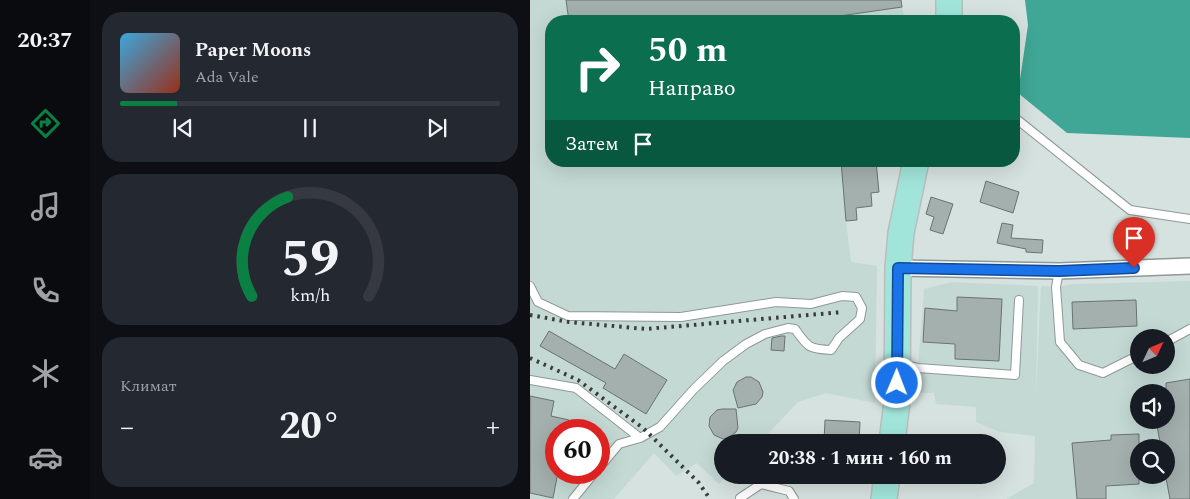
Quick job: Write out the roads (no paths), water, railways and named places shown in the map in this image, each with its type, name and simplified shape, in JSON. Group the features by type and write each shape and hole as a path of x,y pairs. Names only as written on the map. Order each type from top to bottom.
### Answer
{"main road":[{"path":"949,0 949,15"},
{"path":"893,434 897,402 900,233 915,167"},
{"path":"884,499 886,484"}],"street":[{"path":"898,268 1059,271 1190,266"}],"lane":[{"path":"1020,122 1130,210 1190,219"},
{"path":"1059,271 1056,286 1060,342 1079,364 1103,373 1130,360"},
{"path":"530,286 538,302 568,316 681,318 776,302 811,304 842,296 856,297 862,308 860,319 839,338 831,350 816,349 808,346 795,329 788,328 765,334 746,344 723,361 694,389 660,427 640,438 619,444 610,455"},
{"path":"898,363 918,368 1015,375 1019,300"},
{"path":"1175,339 1188,334"},
{"path":"530,380 576,388 640,438"},
{"path":"573,499 585,484"},
{"path":"740,498 761,484 789,491 794,499"}],"railway":[{"path":"530,315 569,322 646,329 843,312"},
{"path":"530,358 578,380 643,428 699,483 710,499"}]}
